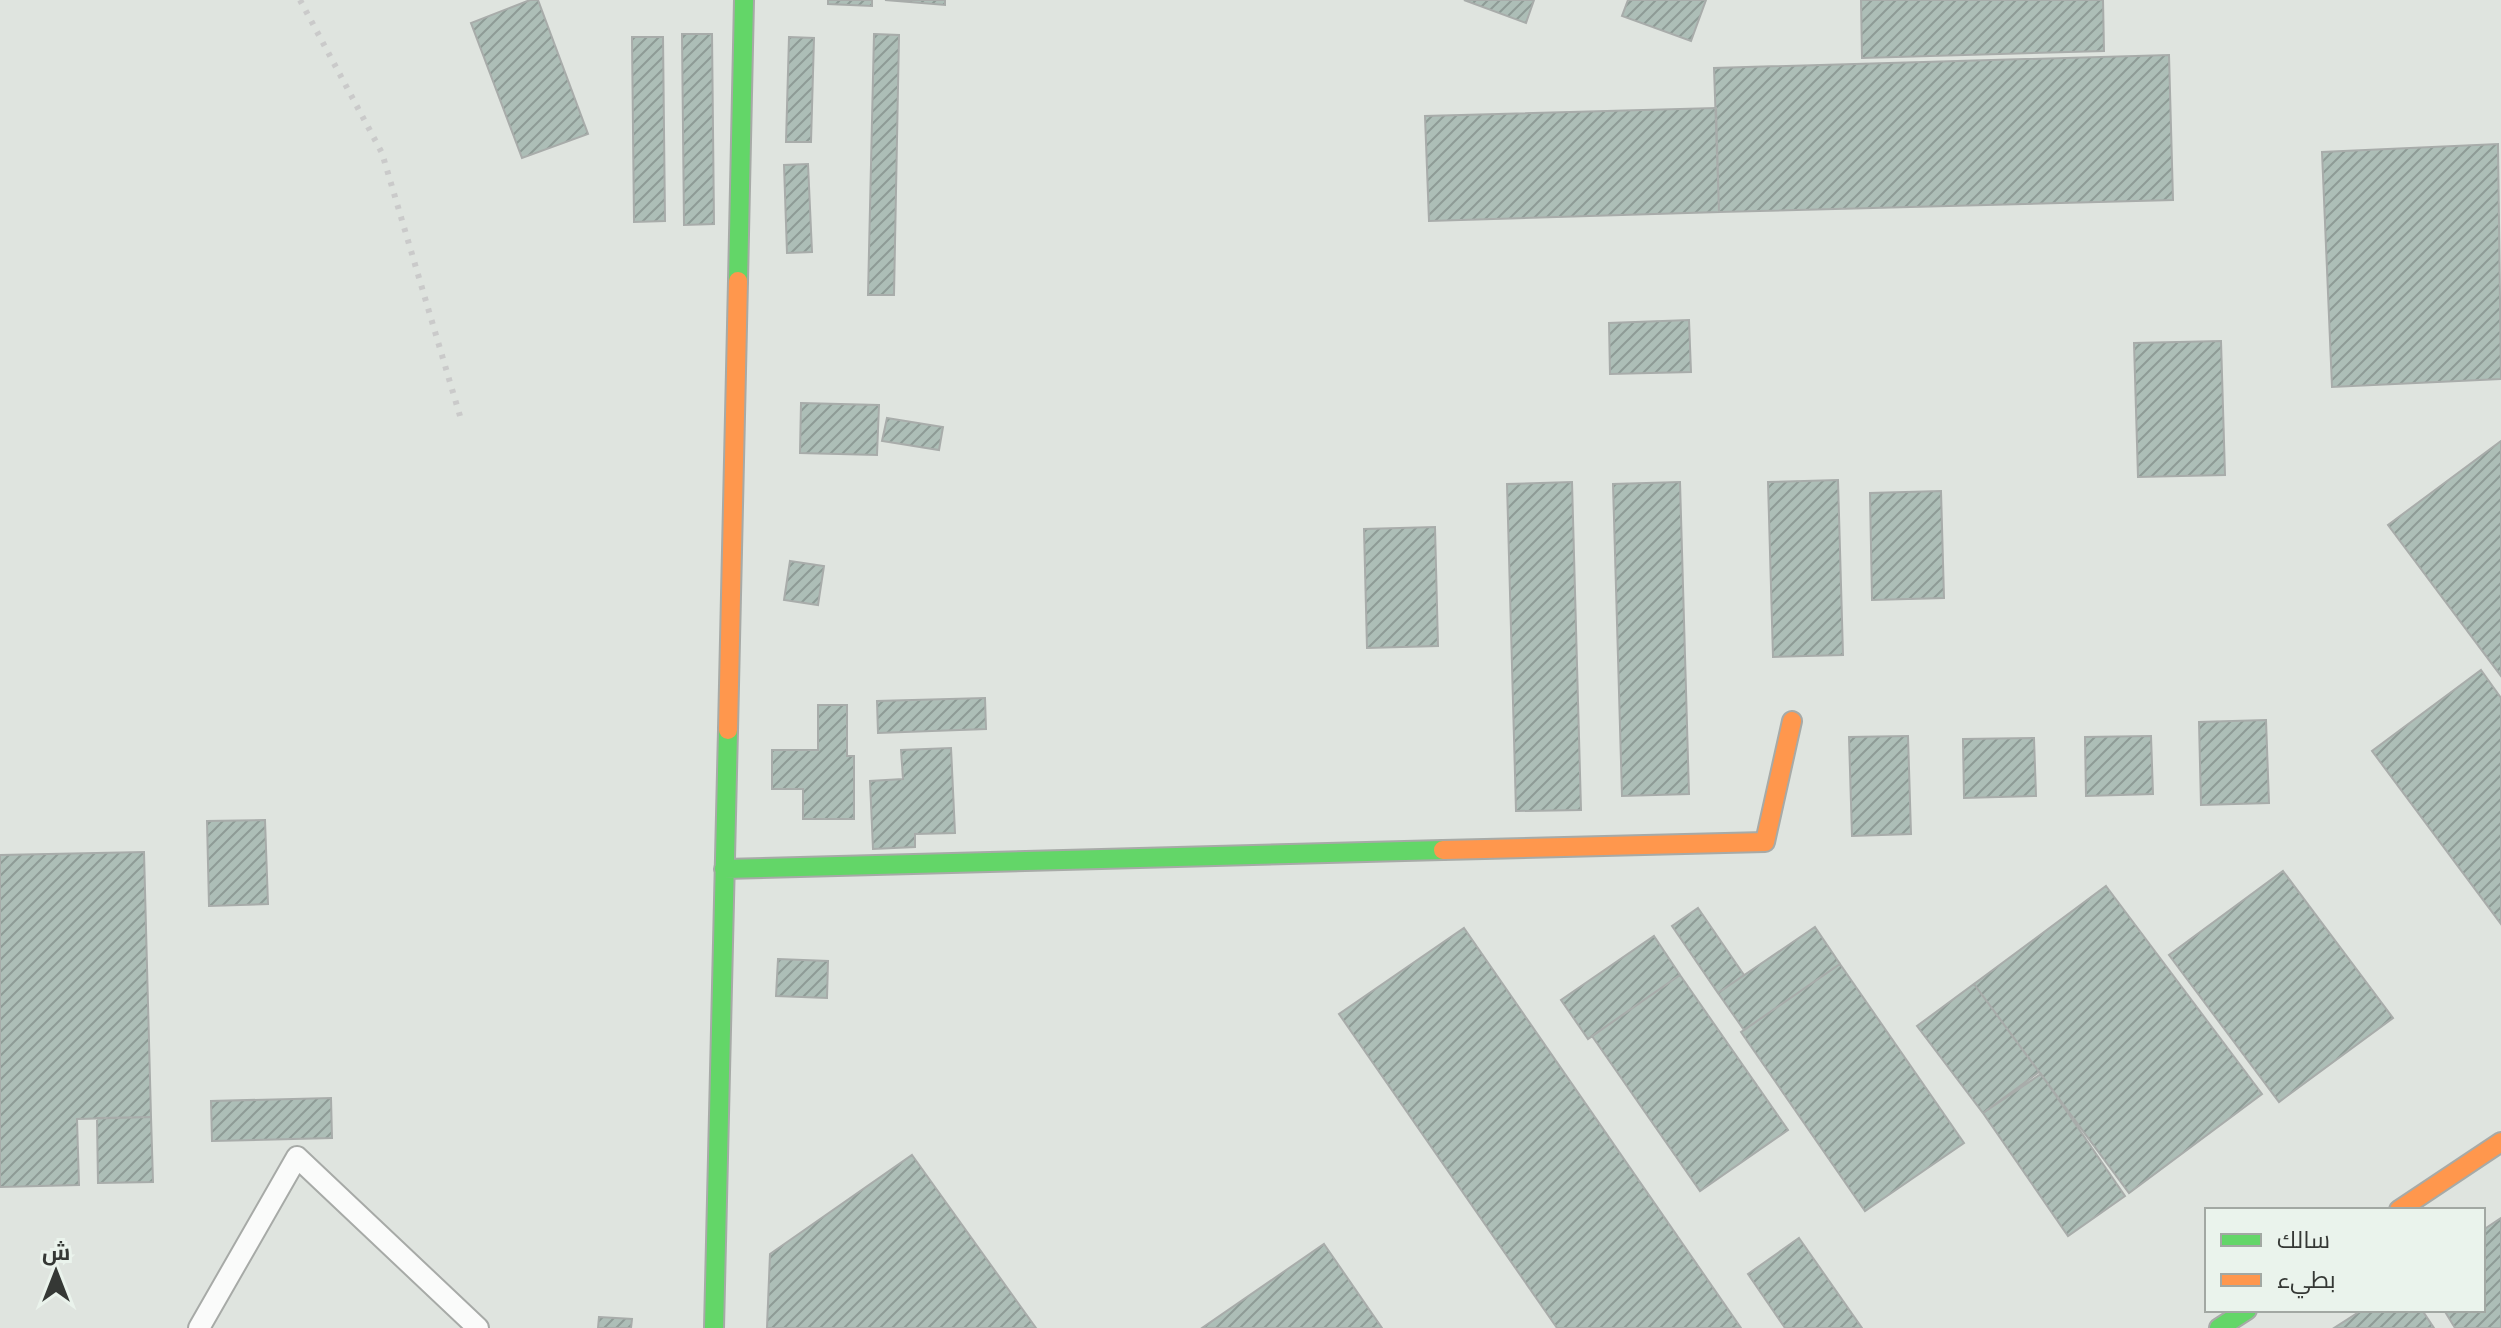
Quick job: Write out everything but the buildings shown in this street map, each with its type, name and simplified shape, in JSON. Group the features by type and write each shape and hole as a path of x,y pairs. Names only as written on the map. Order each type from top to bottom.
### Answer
{"street":[{"path":"714,1328 744,0"},
{"path":"724,869 1765,842 1792,721"},
{"path":"2402,1208 2501,1142"},
{"path":"2219,1328 2244,1312"}],"lane":[{"path":"199,1328 297,1157 478,1328"}],"railway":[{"path":"300,0 382,153 460,416"}],"traffic: fast":[{"path":"738,281 744,0"},
{"path":"714,1328 728,730"},
{"path":"724,869 1443,850"},
{"path":"2219,1328 2244,1312"}],"traffic: slow":[{"path":"728,730 738,281"},
{"path":"1443,850 1765,842 1792,721"},
{"path":"2402,1208 2501,1142"}]}
